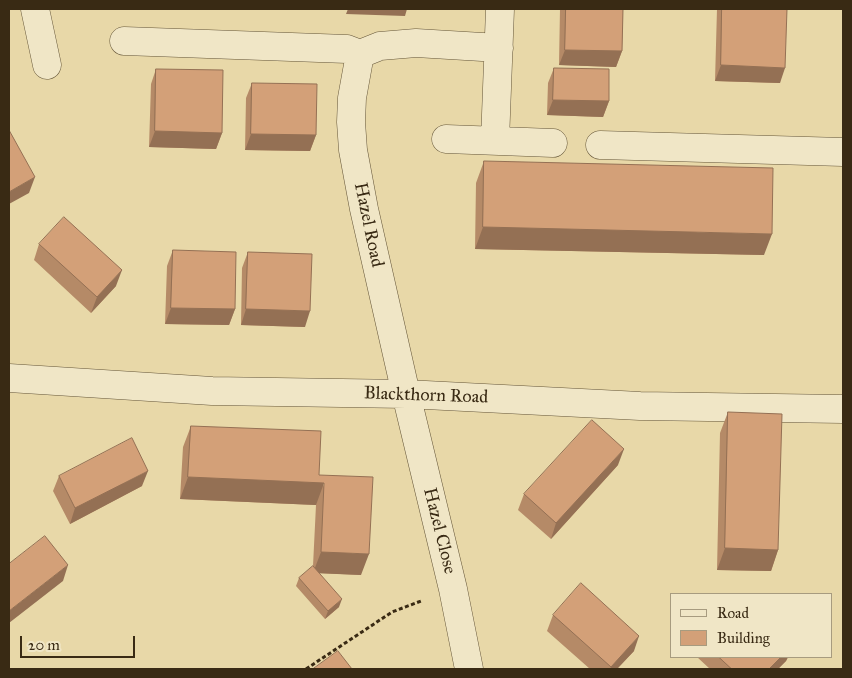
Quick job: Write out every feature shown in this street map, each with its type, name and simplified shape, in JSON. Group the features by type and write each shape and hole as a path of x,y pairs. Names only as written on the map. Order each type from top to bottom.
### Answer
{"street":[{"path":"35,9 47,66"},
{"path":"495,141 500,9"},
{"path":"124,41 347,48 360,54 380,46 416,43 499,48"},
{"name":"Hazel Road","path":"360,54 352,98 353,150 364,209 406,394"},
{"path":"446,139 553,143"},
{"path":"600,145 843,152"},
{"name":"Blackthorn Road","path":"9,378 212,391 406,394 640,406 843,409"},
{"name":"Hazel Close","path":"406,394 453,589 470,669"}],"path":[{"path":"306,669 392,612 453,589"}],"building":[{"path":"566,9 623,9 622,51 565,50"},
{"path":"722,9 787,9 785,68 721,65"},
{"path":"554,68 609,69 609,101 553,100"},
{"path":"156,69 223,70 222,133 155,131"},
{"path":"252,83 317,84 316,135 251,134"},
{"path":"9,130 35,177 9,192"},
{"path":"484,161 773,168 772,234 483,227"},
{"path":"64,217 122,270 97,297 39,244"},
{"path":"173,250 236,252 235,309 171,308"},
{"path":"248,252 312,254 310,311 246,309"},
{"path":"728,412 782,414 778,550 725,548"},
{"path":"592,420 624,449 556,523 524,494"},
{"path":"191,426 321,431 319,475 373,477 369,554 321,552 324,483 188,477"},
{"path":"132,438 148,471 75,508 59,476"},
{"path":"45,536 68,565 9,611 9,564"},
{"path":"313,566 342,599 328,611 299,578"},
{"path":"581,583 639,636 611,667 553,615"},
{"path":"338,651 352,669 313,669"},
{"path":"720,658 780,658 769,669 732,669"}]}
